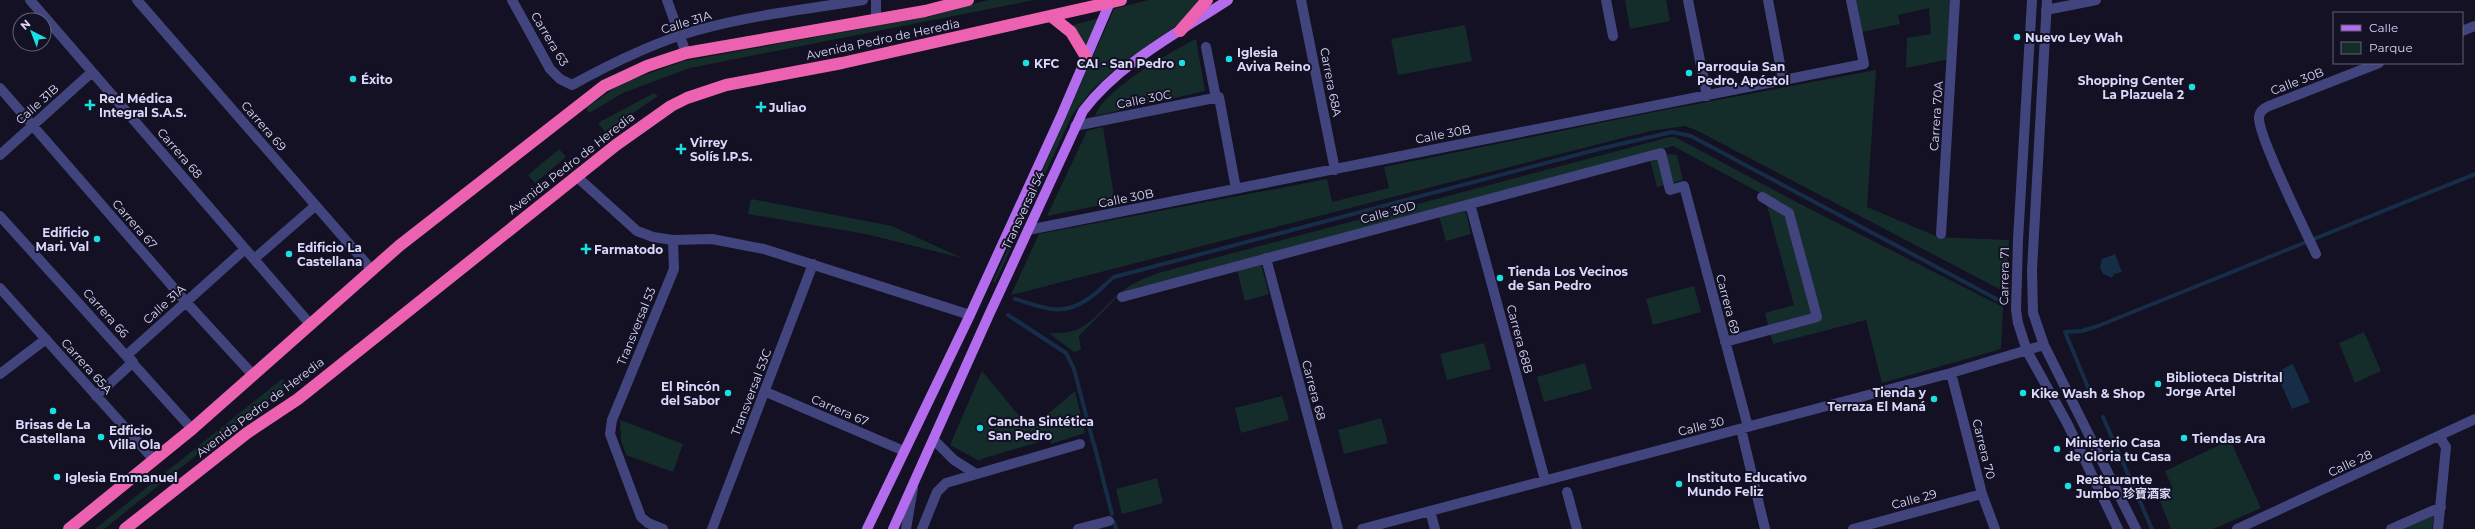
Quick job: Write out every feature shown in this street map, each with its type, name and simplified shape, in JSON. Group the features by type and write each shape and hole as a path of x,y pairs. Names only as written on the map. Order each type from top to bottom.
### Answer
{"highway":[{"name":"Avenida Pedro de Heredia","path":"69,529 192,429 371,269 580,102 604,86 630,73 686,53 925,11 968,0"},
{"path":"1180,31 1207,0"},
{"name":"Avenida Pedro de Heredia","path":"125,529 247,433 298,399 616,145 655,116 687,98 705,91 747,80 842,63 1114,1"},
{"path":"1051,16 1071,32 1086,57"}],"main road":[{"name":"Transversal 54","path":"893,529 913,488 1002,286 1083,111 1106,84 1180,31 1228,0"},
{"name":"Transversal 54","path":"867,529 986,280 1086,57 1114,1"}],"street":[{"name":"Carrera 68","path":"30,0 310,324"},
{"name":"Carrera 69","path":"137,0 371,269"},
{"name":"Carrera 63","path":"512,0 550,69 560,80 572,85"},
{"path":"667,0 686,53"},
{"name":"Calle 31A","path":"572,85 626,57 680,36 740,20 863,0"},
{"path":"876,0 876,20"},
{"name":"Carrera 68A","path":"1301,0 1335,170"},
{"path":"1606,0 1613,36"},
{"path":"1688,0 1707,96"},
{"path":"1768,0 1783,80"},
{"name":"Calle 30B","path":"1028,230 1864,64 1851,0"},
{"name":"Carrera 70A","path":"1941,234 1955,0"},
{"name":"Carrera 71","path":"2032,0 2020,189 2016,310 2027,351 2067,423 2118,529"},
{"path":"2096,0 2047,5 2032,270 2033,313 2044,345 2136,529"},
{"path":"2463,31 2475,26"},
{"path":"1206,47 1236,189"},
{"name":"Calle 30B","path":"2316,254 2263,133 2260,123 2260,114 2262,110 2274,104 2376,64"},
{"name":"Calle 31B","path":"0,156 92,72"},
{"name":"Carrera 67","path":"0,88 186,302 252,374"},
{"name":"Calle 30C","path":"1075,126 1217,97"},
{"name":"Calle 30D","path":"1122,297 1661,154 1670,190 1684,186"},
{"path":"578,175 637,231 653,237 673,240 696,238 739,243 971,312"},
{"name":"Carrera 69","path":"1684,186 1725,342 1765,529"},
{"path":"2020,189 2036,190"},
{"path":"1725,342 1817,317 1789,213 1762,197"},
{"name":"Carrera 68B","path":"1470,204 1545,480"},
{"path":"254,259 315,206"},
{"name":"Carrera 66","path":"0,216 192,429"},
{"name":"Transversal 53","path":"663,529 648,523 641,517 610,434 612,420 674,269 673,240"},
{"name":"Calle 31A","path":"96,396 186,302 245,249"},
{"name":"Carrera 68","path":"1266,258 1338,529"},
{"name":"Transversal 53C","path":"712,529 766,392 813,264"},
{"name":"Carrera 65A","path":"0,288 154,460"},
{"path":"0,374 46,339"},
{"name":"Calle 30","path":"1362,529 1951,373 2044,345"},
{"name":"Carrera 70","path":"1951,373 1982,494 1995,529"},
{"name":"Carrera 67","path":"766,392 904,451"},
{"name":"Calle 28","path":"2242,528 2475,419"},
{"path":"2438,529 2446,446 2439,436"},
{"path":"934,440 954,460 976,474"},
{"path":"922,529 937,492 942,485 1080,444"},
{"name":"Transversal 54","path":"906,529 913,488"},
{"path":"1566,492 1577,529"},
{"name":"Calle 29","path":"1853,529 1879,526 1982,494"},
{"path":"2391,529 2441,507"},
{"path":"1430,511 1435,529"},
{"path":"1078,529 1109,521"}],"green space":[{"path":"988,0 1034,0 690,68 623,93 589,113 586,108 622,83 684,61 932,16"},
{"path":"1148,0 1202,0 1182,22 1122,63 1092,90 1072,115 995,283 993,282 1114,9"},
{"path":"1625,0 1666,0 1670,21 1630,29"},
{"path":"1856,0 1951,0 1949,59 1906,68 1907,38 1931,34 1929,8 1898,15 1900,24 1862,32"},
{"path":"1100,18 1086,46 1080,35 1070,26"},
{"path":"1465,25 1472,61 1398,75 1391,39"},
{"path":"1196,39 1205,91 1095,116 1101,105 1124,83 1155,62"},
{"path":"1876,70 1867,207 1938,237 2009,240 2005,292 1696,130 1685,126 1650,131 1011,295 1039,234 1327,179 1332,202 1389,188 1384,167 1649,113"},
{"path":"654,93 658,96 605,132 598,123"},
{"path":"1103,127 1115,202 1047,216 1087,131"},
{"path":"1670,137 1675,137 1800,204 2003,307 2001,349 1882,383 1866,320 1773,344 1765,313 1794,305 1764,195 1673,146 1140,287 1120,294 1079,336 1081,350 1074,352 1049,333 1062,333 1081,327 1096,316 1124,289 1138,281 1158,273"},
{"path":"559,149 566,157 535,183 528,175"},
{"path":"1668,154 1677,155 1683,180 1657,187 1650,159"},
{"path":"751,199 892,226 962,258 866,234 748,214"},
{"path":"1465,209 1471,234 1446,241 1439,216"},
{"path":"1261,264 1269,294 1245,301 1237,270"},
{"path":"1694,286 1701,312 1653,325 1646,299"},
{"path":"2364,332 2381,371 2355,383 2339,343"},
{"path":"1484,343 1491,369 1447,380 1440,354"},
{"path":"1585,363 1592,389 1544,402 1537,377"},
{"path":"982,371 1030,429 1075,391 1085,433 1051,444 1049,439 981,459 980,461 950,445"},
{"path":"282,379 288,385 243,418 104,529 95,529"},
{"path":"1282,396 1289,420 1241,433 1235,408"},
{"path":"1381,418 1388,443 1344,454 1338,430"},
{"path":"620,420 683,444 673,472 626,455 621,440"},
{"path":"2230,440 2261,508 2213,529 2171,529 2158,496 2173,489 2165,471"},
{"path":"1157,478 1163,503 1122,514 1116,489"},
{"path":"2434,515 2432,529 2404,529"}],"water":[{"path":"2115,254 2122,272 2114,274 2112,278 2103,274 2100,267 2102,259"},
{"path":"2293,364 2310,402 2292,409 2276,372"}],"waterway":[{"path":"1015,299 1043,308 1069,308 1092,297 1114,277 1599,149 1672,132 1691,136 2004,303"},
{"path":"2092,397 2065,332 2082,331 2098,326 2475,174"},
{"path":"1008,315 1066,353 1074,369 1093,442"},
{"path":"2103,417 2152,529"},
{"path":"1094,444 1112,514"},
{"path":"1114,522 1116,529"}],"place":[{"name":"Nuevo Ley Wah","path":"2017,37"},
{"name":"Iglesia Aviva Reino","path":"1229,59"},
{"name":"KFC","path":"1026,63"},
{"name":"CAI - San Pedro","path":"1182,63"},
{"name":"Parroquia San Pedro, Apóstol","path":"1689,73"},
{"name":"Éxito","path":"353,79"},
{"name":"Shopping Center La Plazuela 2","path":"2192,87"},
{"name":"Red Médica Integral S.A.S.","path":"90,105"},
{"name":"Juliao","path":"761,107"},
{"name":"Virrey Solís I.P.S.","path":"681,149"},
{"name":"Edificio Mari. Val","path":"97,239"},
{"name":"Farmatodo","path":"586,249"},
{"name":"Edificio La Castellana","path":"289,254"},
{"name":"Tienda Los Vecinos de San Pedro","path":"1500,278"},
{"name":"Biblioteca Distrital Jorge Artel","path":"2158,384"},
{"name":"El Rincón del Sabor","path":"728,393"},
{"name":"Kike Wash & Shop","path":"2023,393"},
{"name":"Tienda y Terraza El Maná","path":"1934,399"},
{"name":"Brisas de La Castellana","path":"53,411"},
{"name":"Cancha Sintética San Pedro","path":"980,428"},
{"name":"Edficio Villa Ola","path":"101,437"},
{"name":"Tiendas Ara","path":"2184,438"},
{"name":"Ministerio Casa de Gloria tu Casa","path":"2057,449"},
{"name":"Iglesia Emmanuel","path":"57,477"},
{"name":"Instituto Educativo Mundo Feliz","path":"1679,484"},
{"name":"Restaurante Jumbo 珍寶酒家","path":"2068,486"}]}
